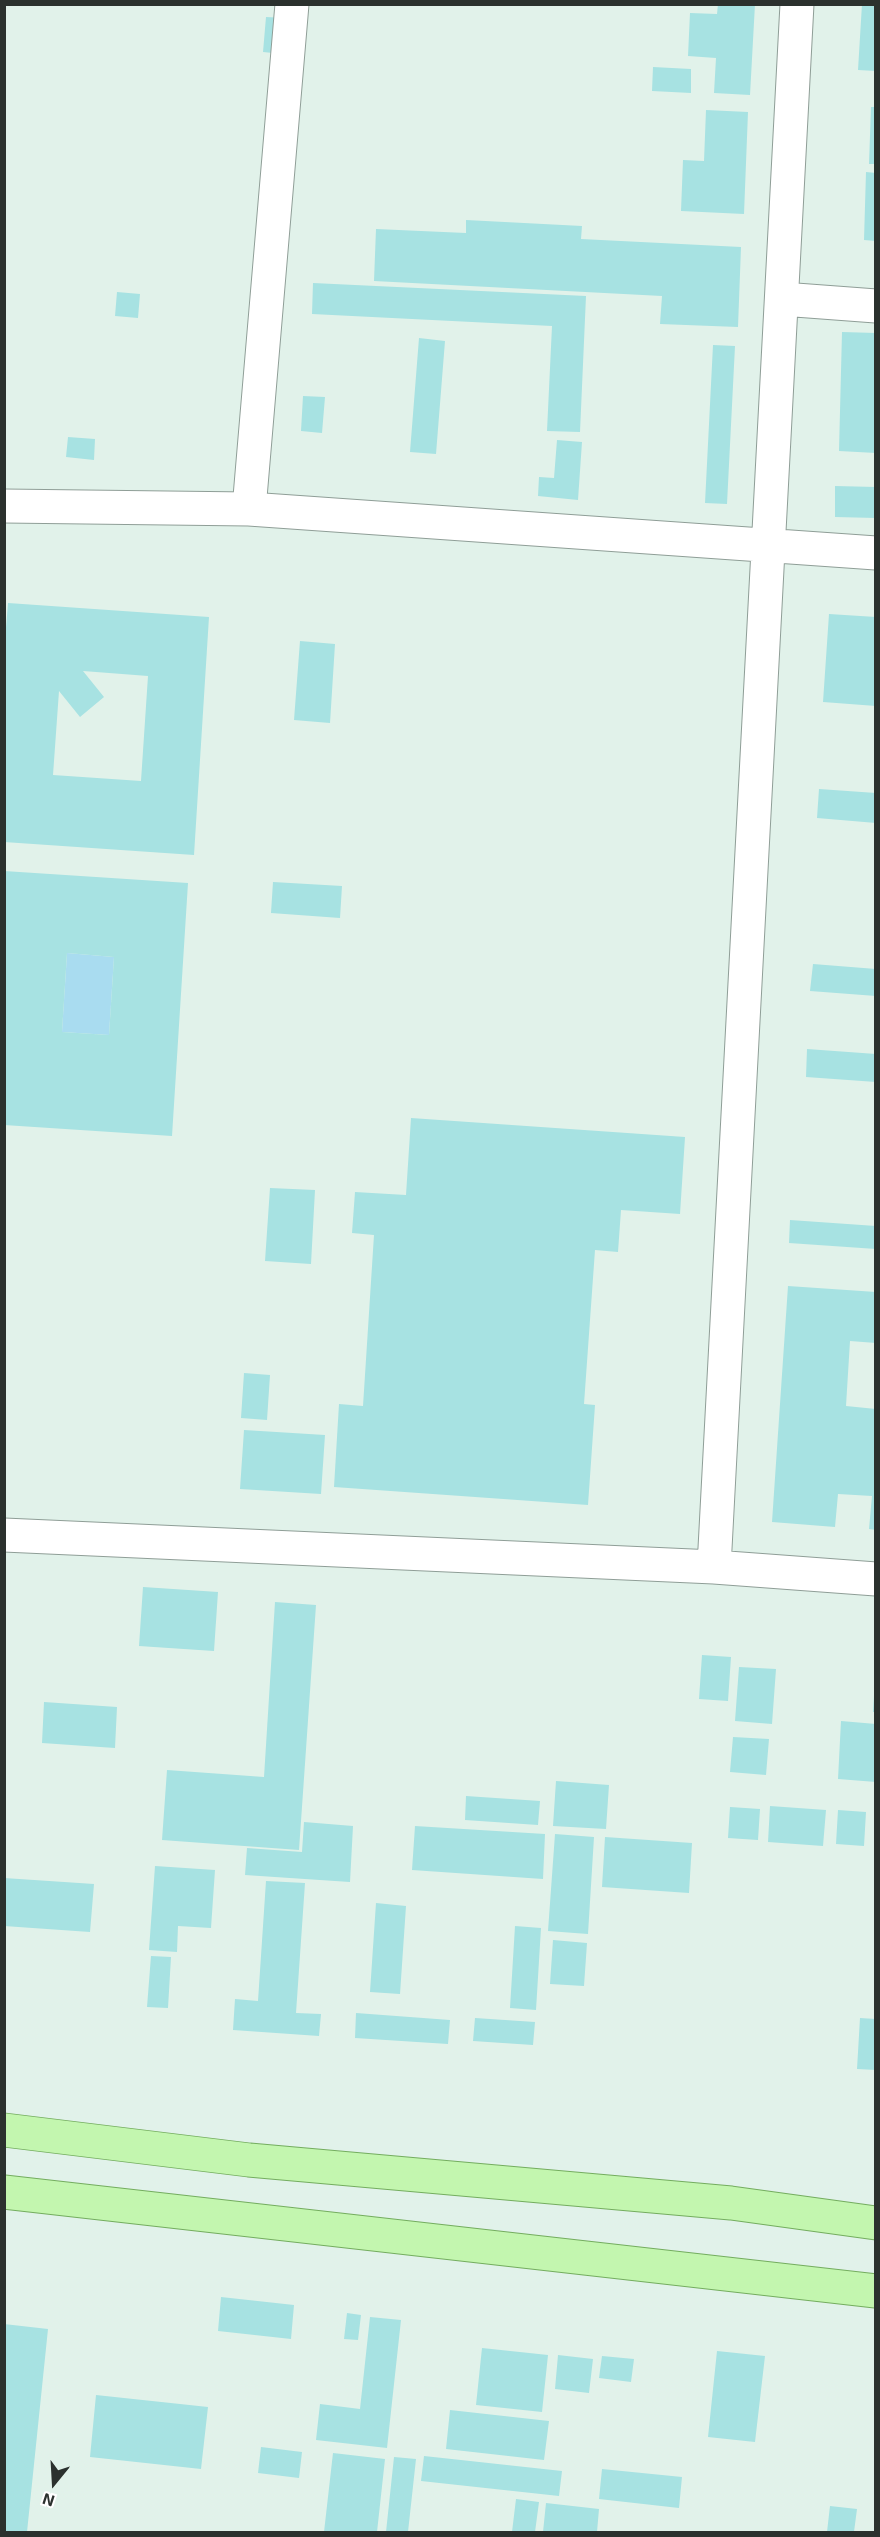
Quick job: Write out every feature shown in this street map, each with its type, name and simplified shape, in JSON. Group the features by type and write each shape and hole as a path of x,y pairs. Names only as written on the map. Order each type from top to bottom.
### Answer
{"main road":[{"path":"4,2130 249,2160 731,2202 876,2223"},
{"path":"4,2192 876,2291"}],"street":[{"path":"249,509 292,4"},
{"path":"714,1567 797,4"},
{"path":"782,299 876,306"},
{"path":"4,506 249,509 876,553"},
{"path":"4,1535 714,1567 876,1579"}],"water":[{"path":"67,953 114,957 109,1035 62,1032"}],"building":[{"path":"718,4 755,4 750,95 714,93 716,58 688,56 690,13 717,14"},
{"path":"862,4 876,4 876,71 858,70"},
{"path":"266,17 286,18 283,54 263,52"},
{"path":"653,67 691,69 691,93 652,91"},
{"path":"871,107 876,107 876,164 869,164"},
{"path":"706,110 748,112 744,214 681,211 683,160 704,161"},
{"path":"866,172 876,173 876,241 864,240"},
{"path":"466,220 582,226 581,239 741,247 738,327 660,324 662,296 374,281 376,229 466,233"},
{"path":"313,283 586,296 580,432 547,431 552,326 312,314"},
{"path":"117,292 140,294 138,318 115,316"},
{"path":"842,332 876,333 876,453 839,451"},
{"path":"419,338 445,341 436,454 410,452"},
{"path":"713,345 735,346 727,504 705,503"},
{"path":"303,396 325,397 322,433 301,431"},
{"path":"68,437 95,439 94,460 66,457"},
{"path":"557,440 582,442 578,500 538,496 539,477 554,478"},
{"path":"835,486 876,487 876,518 835,517"},
{"path":"8,603 209,617 194,855 4,842 4,652","holes":["83,671 148,676 141,781 53,775 59,691 80,717 104,697"]},
{"path":"829,614 876,617 876,706 823,702"},
{"path":"300,641 335,644 330,723 294,720"},
{"path":"819,789 876,793 876,823 817,818"},
{"path":"4,871 188,883 172,1136 4,1125","holes":["67,953 114,957 109,1035 62,1032"]},
{"path":"273,882 342,886 340,918 271,913"},
{"path":"813,964 876,969 876,996 810,991"},
{"path":"807,1049 876,1054 876,1082 806,1077"},
{"path":"411,1118 685,1137 680,1214 621,1210 618,1252 595,1250 584,1404 595,1405 588,1505 334,1487 339,1404 363,1406 374,1235 352,1233 355,1192 406,1195"},
{"path":"270,1188 315,1190 311,1264 265,1261"},
{"path":"790,1220 876,1226 876,1249 789,1243"},
{"path":"788,1286 876,1292 876,1343 850,1341 846,1406 876,1409 876,1530 869,1529 872,1496 838,1494 835,1527 772,1522"},
{"path":"244,1373 270,1375 267,1420 241,1418"},
{"path":"244,1430 325,1435 321,1494 240,1489"},
{"path":"143,1587 218,1592 214,1651 139,1646"},
{"path":"275,1602 316,1605 299,1850 162,1840 167,1770 264,1777"},
{"path":"702,1655 731,1657 728,1701 699,1699"},
{"path":"739,1667 776,1669 772,1724 735,1721"},
{"path":"874,1696 876,1696 876,1712 873,1712"},
{"path":"44,1702 117,1707 115,1748 42,1743"},
{"path":"841,1721 876,1724 876,1782 838,1779"},
{"path":"733,1737 769,1739 766,1775 730,1772"},
{"path":"556,1781 609,1785 606,1829 553,1826"},
{"path":"466,1796 540,1801 538,1825 465,1820"},
{"path":"770,1806 826,1810 823,1846 768,1842"},
{"path":"730,1807 760,1809 758,1840 728,1838"},
{"path":"838,1810 866,1812 864,1846 836,1844"},
{"path":"304,1822 353,1826 350,1882 245,1875 247,1848 302,1852"},
{"path":"415,1826 545,1834 543,1879 412,1870"},
{"path":"555,1834 594,1837 588,1934 548,1931"},
{"path":"605,1837 692,1843 689,1893 602,1887"},
{"path":"155,1866 215,1870 211,1928 178,1926 177,1952 149,1950"},
{"path":"4,1878 94,1884 90,1932 4,1926"},
{"path":"266,1881 305,1883 296,2013 321,2014 319,2036 233,2030 235,1999 258,2001"},
{"path":"376,1903 406,1906 400,1994 370,1992"},
{"path":"515,1926 541,1928 536,2010 510,2008"},
{"path":"553,1940 587,1943 584,1986 550,1984"},
{"path":"151,1956 171,1957 168,2008 147,2007"},
{"path":"356,2013 450,2020 448,2044 355,2038"},
{"path":"475,2018 535,2022 533,2045 473,2041"},
{"path":"860,2018 876,2019 876,2070 857,2069"},
{"path":"221,2297 294,2305 291,2339 218,2331"},
{"path":"347,2313 361,2315 358,2340 344,2339"},
{"path":"370,2317 401,2320 387,2448 316,2440 320,2404 360,2409"},
{"path":"4,2324 48,2329 27,2532 4,2532"},
{"path":"482,2348 548,2355 542,2412 476,2405"},
{"path":"717,2351 765,2356 755,2442 708,2437"},
{"path":"558,2355 593,2359 589,2393 555,2389"},
{"path":"602,2356 634,2359 631,2382 599,2378"},
{"path":"96,2395 208,2407 201,2469 90,2457"},
{"path":"450,2410 549,2421 544,2460 446,2449"},
{"path":"261,2447 302,2452 299,2478 258,2473"},
{"path":"333,2453 385,2459 377,2532 324,2532"},
{"path":"424,2456 562,2471 559,2496 421,2481"},
{"path":"394,2457 416,2459 408,2532 386,2532"},
{"path":"602,2469 682,2477 679,2508 599,2499"},
{"path":"516,2499 539,2502 535,2532 512,2532"},
{"path":"546,2503 599,2509 597,2532 543,2532"},
{"path":"830,2506 857,2509 854,2532 827,2532"}]}
